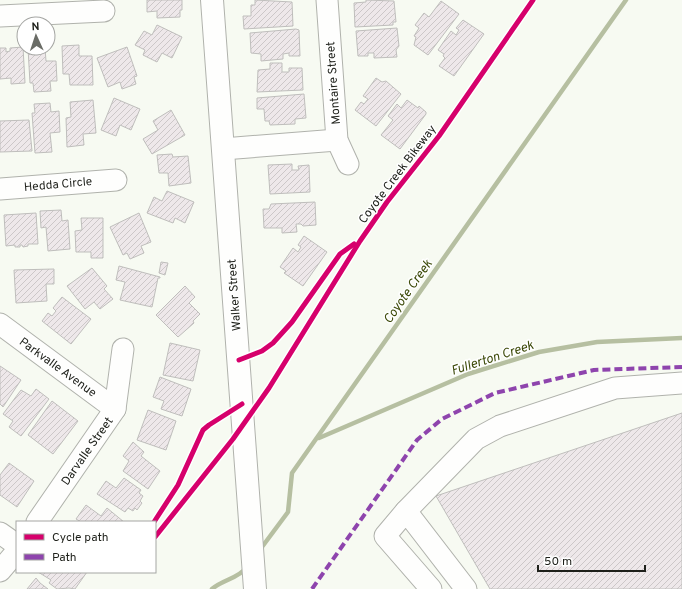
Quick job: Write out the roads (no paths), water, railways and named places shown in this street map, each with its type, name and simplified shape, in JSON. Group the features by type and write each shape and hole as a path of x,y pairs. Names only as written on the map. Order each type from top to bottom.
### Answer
{"main road":[{"name":"Walker Street","path":"212,0 255,589"}],"street":[{"name":"Montaire Street","path":"327,0 337,140 348,164"},
{"path":"0,16 104,11"},
{"path":"223,149 337,140"},
{"name":"Hedda Circle","path":"0,189 116,180"},
{"name":"Parkvalle Avenue","path":"0,324 115,409"},
{"name":"Darvalle Street","path":"38,521 115,409 123,349"},
{"path":"431,589 386,536 406,511 476,439 500,426 615,388 682,383"},
{"path":"406,511 466,589"},
{"path":"0,533 16,544"},
{"path":"0,571 16,552"}],"waterway":[{"name":"Coyote Creek","path":"259,551 288,512 292,473 626,0"},
{"name":"Fullerton Creek","path":"319,438 468,374 539,352 597,342 682,338"},
{"name":"Coyote Creek","path":"212,589 239,574 246,568"}]}
